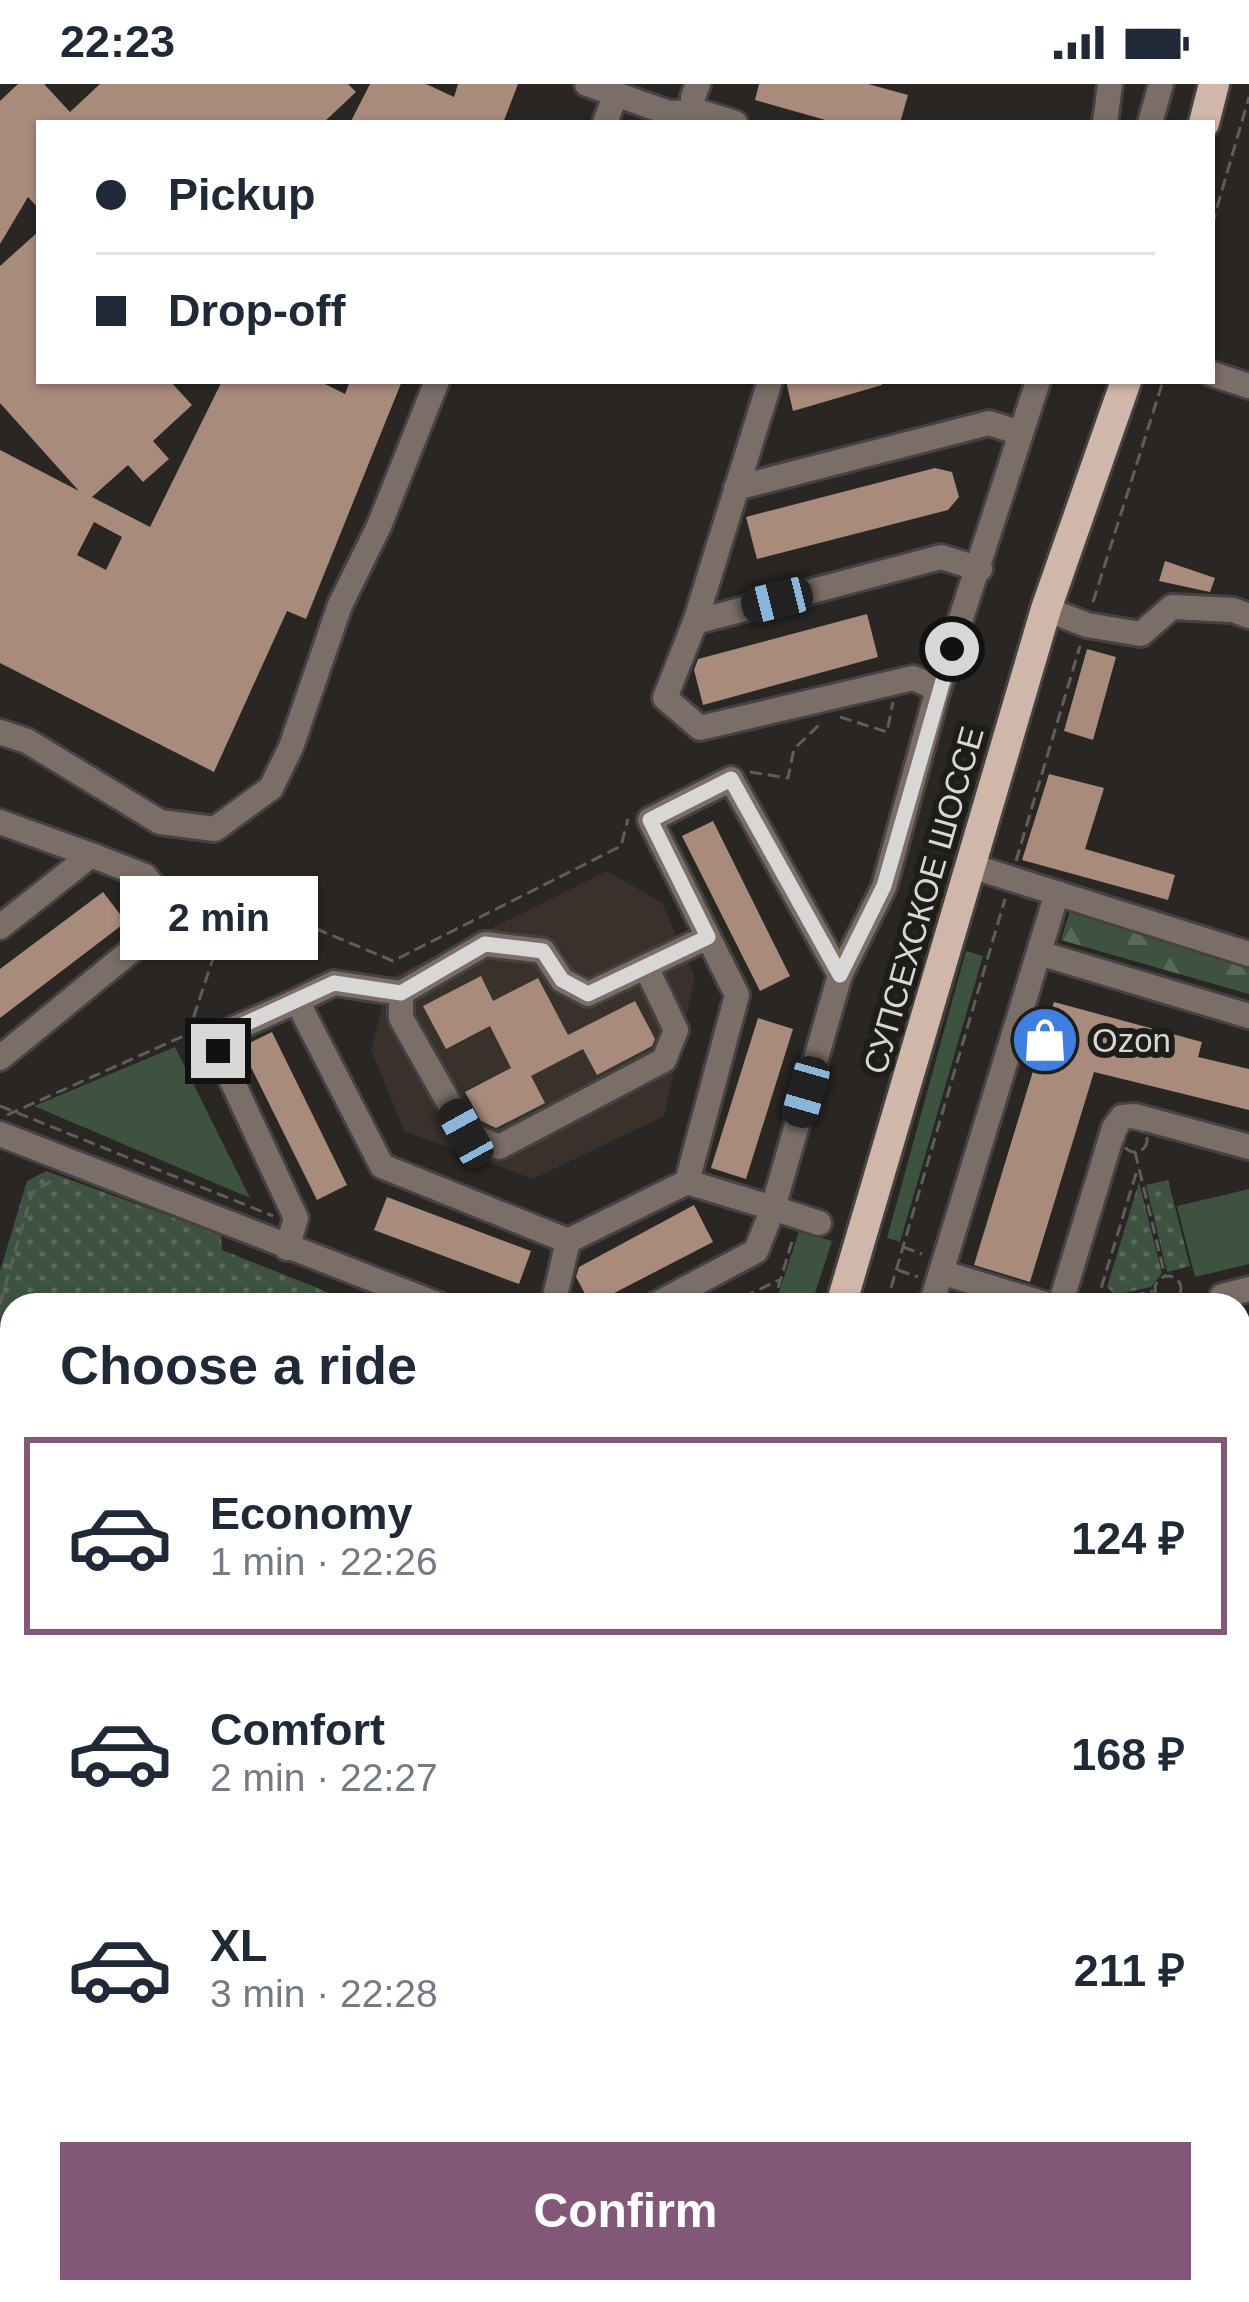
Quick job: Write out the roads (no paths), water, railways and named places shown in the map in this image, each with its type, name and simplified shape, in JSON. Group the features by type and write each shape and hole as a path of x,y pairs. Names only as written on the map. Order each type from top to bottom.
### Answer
{"main road":[{"path":"1205,120 1214,84"},
{"name":"СУПСЕХСКОЕ ШОССЕ","path":"845,1293 1046,609 1125,384"}],"street":[{"path":"587,84 670,112 700,112 725,120"},
{"path":"1105,120 1111,84"},
{"path":"1151,120 1161,84"},
{"path":"1215,375 1249,386"},
{"path":"0,732 27,741 160,822 215,829 272,788 292,747 340,604 379,526 435,384"},
{"path":"769,384 695,622 664,698 700,728 913,678 938,689"},
{"path":"678,1293 756,1251 773,1208 840,975 884,886 938,689 1037,384"},
{"path":"736,488 989,423 1021,433"},
{"path":"695,622 941,557 980,569"},
{"path":"1046,609 1088,625 1141,634 1172,607 1233,610 1249,616"},
{"path":"687,1182 737,995 650,820 731,779 840,975"},
{"path":"0,822 146,877 157,891 143,941 0,1058"},
{"path":"0,927 91,855"},
{"path":"970,866 1249,954"},
{"path":"931,1293 930,1268 1057,893"},
{"path":"287,1248 296,1218 218,1051 227,1032 334,983 401,993 485,944 543,951 562,980 588,994 708,937"},
{"path":"1039,953 1249,1016"},
{"path":"401,993 401,1018 466,1133 499,1147 664,1060 676,1030 647,969"},
{"path":"297,1000 382,1166 568,1241 687,1182 810,1220"},
{"path":"1064,1293 1114,1128 1122,1118 1135,1116 1249,1147"},
{"path":"0,1134 66,1146 287,1248 407,1293"},
{"path":"556,1293 568,1241"},
{"path":"930,1268 1010,1293"}],"place":[{"name":"Ozon","path":"1045,1040"}]}
